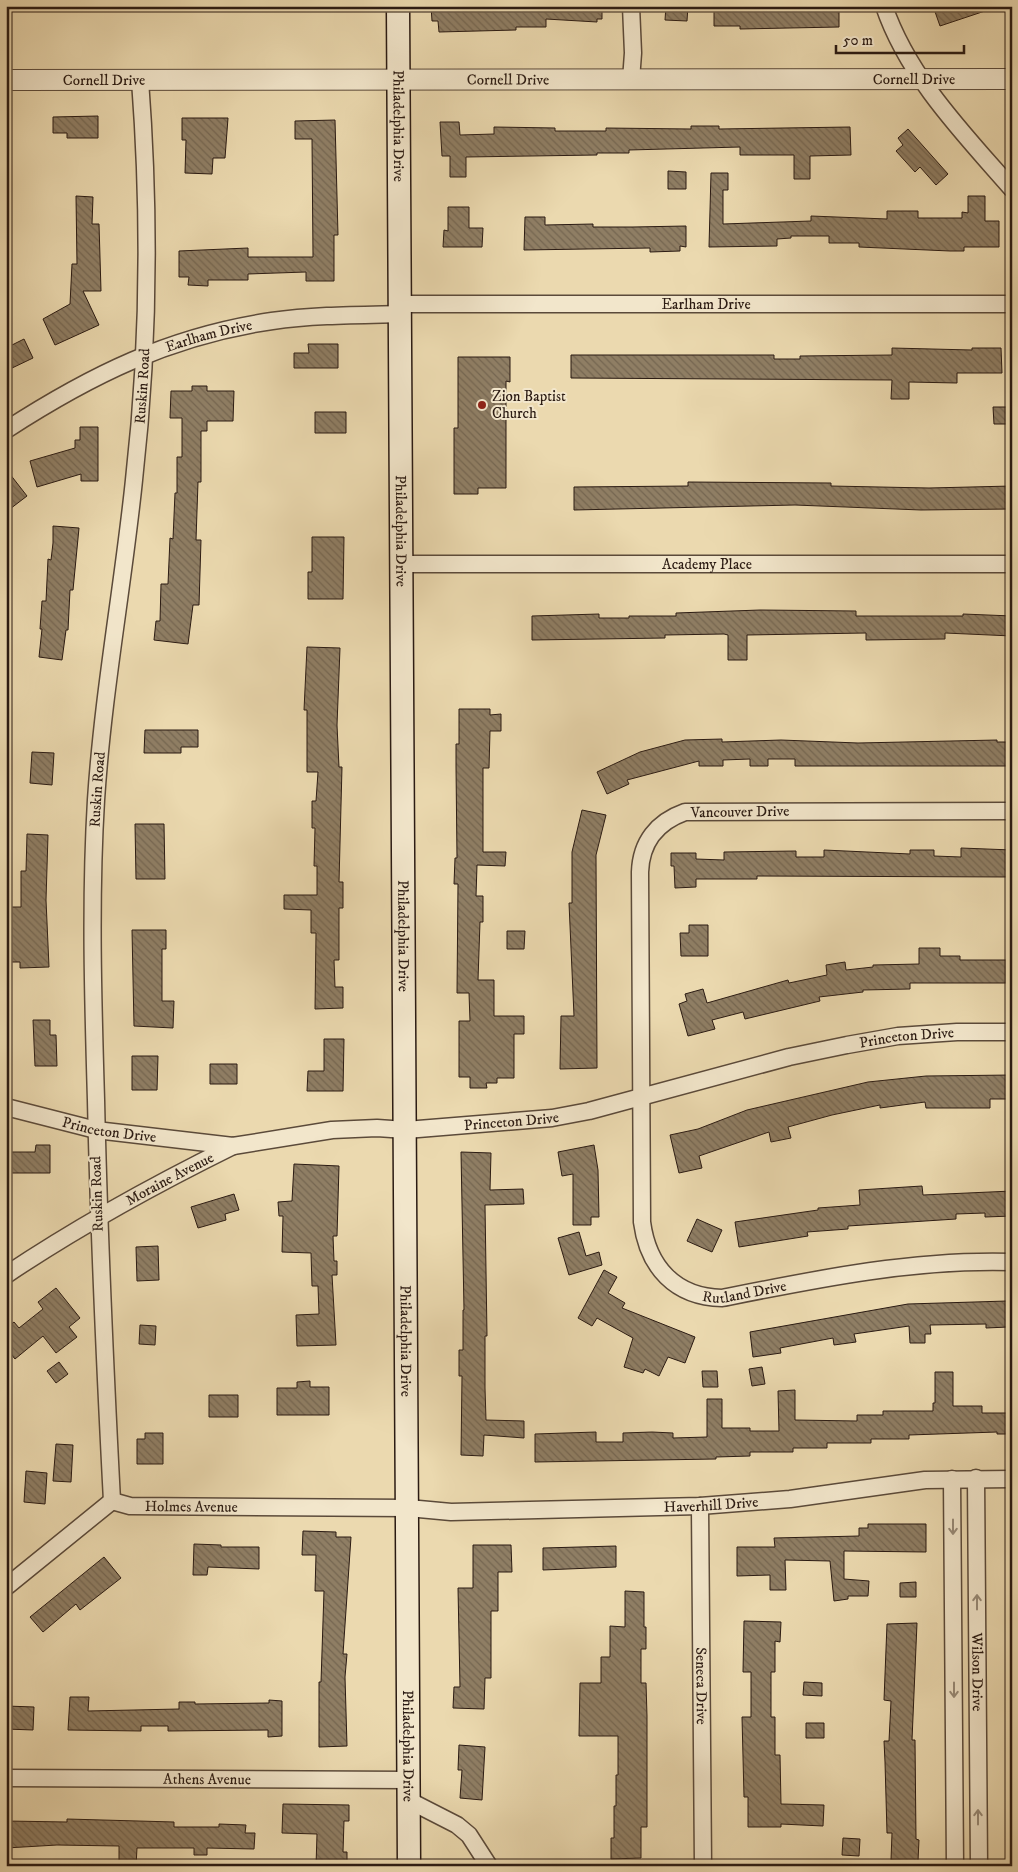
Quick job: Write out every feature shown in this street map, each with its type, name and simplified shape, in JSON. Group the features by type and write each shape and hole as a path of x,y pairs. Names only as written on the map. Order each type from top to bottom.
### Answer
{"main road":[{"name":"Philadelphia Drive","path":"398,6 403,564 409,1866"}],"street":[{"path":"631,80 633,53 632,6"},
{"path":"884,6 899,43 945,112 1012,189"},
{"name":"Cornell Drive","path":"6,80 1012,79"},
{"name":"Ruskin Road","path":"112,1501 98,1217 92,932 96,801 107,681 134,480 143,356 146,225 140,80"},
{"name":"Earlham Drive","path":"6,430 98,375 143,356 172,345 233,328 271,321 401,309 1012,304"},
{"name":"Academy Place","path":"403,564 1012,564"},
{"name":"Vancouver Drive","path":"641,1098 640,872 644,847 655,829 676,816 693,811 1012,811"},
{"name":"Princeton Drive","path":"6,1107 96,1130 232,1146 332,1130 376,1128 406,1130 552,1118 590,1111 788,1057 847,1044 898,1036 957,1032 1012,1032"},
{"name":"Rutland Drive","path":"641,1098 642,1222 644,1239 651,1258 662,1273 688,1291 712,1298 722,1298 880,1270 954,1263 1012,1262"},
{"name":"Moraine Avenue","path":"6,1275 98,1217 158,1183 232,1146"},
{"name":"Wilson Drive","path":"976,1478 978,1866"},
{"name":"Haverhill Drive","path":"408,1508 451,1512 700,1506 790,1499 894,1484 952,1479 1012,1479"},
{"name":"Wilson Drive","path":"952,1479 955,1866"},
{"path":"6,1587 112,1501"},
{"name":"Holmes Avenue","path":"112,1501 130,1506 408,1508"},
{"name":"Seneca Drive","path":"700,1506 703,1866"},
{"name":"Athens Avenue","path":"6,1778 409,1790"},
{"path":"409,1790 469,1835 489,1866"}],"building":[{"path":"431,6 602,6 602,19 597,19 597,22 546,19 546,27 516,27 516,30 439,32 438,21 432,21"},
{"path":"666,6 688,6 687,21 665,20"},
{"path":"714,6 839,6 839,27 740,29 740,26 714,26"},
{"path":"933,6 990,6 991,9 940,26"},
{"path":"98,116 98,138 67,138 67,133 53,133 53,117"},
{"path":"182,118 228,118 225,158 213,158 212,174 185,173 186,140 182,140"},
{"path":"335,120 338,235 334,235 334,281 306,281 306,272 248,274 248,280 208,280 208,286 188,285 189,277 179,277 179,251 248,248 248,257 313,257 312,139 295,139 295,121"},
{"path":"440,122 459,122 460,135 494,134 494,127 555,128 555,131 606,131 606,128 691,129 691,126 719,126 719,129 850,127 851,155 810,156 810,179 794,179 794,155 740,155 740,147 629,150 629,153 597,153 597,155 466,157 466,177 450,177 450,156 442,156"},
{"path":"908,129 948,174 936,185 920,167 915,172 896,151 903,145 898,138"},
{"path":"668,171 686,172 686,189 668,189"},
{"path":"711,173 728,173 728,190 723,190 723,224 811,221 811,216 887,219 887,211 918,211 918,218 962,218 962,212 968,213 968,196 985,196 985,221 999,221 999,247 964,247 964,251 950,251 859,247 859,243 829,243 829,236 791,236 791,238 777,239 777,246 709,247"},
{"path":"76,196 93,197 92,224 99,224 101,291 83,291 99,325 55,345 43,319 70,304 72,264 77,264"},
{"path":"448,207 469,207 469,228 483,228 482,247 443,247 444,230 448,231"},
{"path":"525,217 545,217 545,225 593,224 593,227 686,226 686,247 680,246 680,251 650,252 650,248 524,250"},
{"path":"24,339 33,358 10,369 6,361 6,348"},
{"path":"308,344 338,344 338,368 294,368 294,353 309,353"},
{"path":"892,348 972,350 972,348 1001,348 1002,373 957,373 957,383 909,382 909,399 891,399 892,380 571,378 571,355 774,355 774,359 800,359 800,356 892,355"},
{"name":"Zion Baptist Church","path":"458,357 510,357 510,382 506,381 506,488 478,488 478,494 454,494 454,428 458,428"},
{"path":"192,386 207,386 207,391 234,391 233,421 207,421 207,431 201,431 201,482 198,482 196,540 201,540 199,605 193,605 188,644 154,640 156,621 160,621 161,584 168,584 170,538 173,539 175,493 177,493 177,457 182,457 182,418 170,418 171,391 192,391"},
{"path":"993,407 1008,407 1008,424 994,424"},
{"path":"315,412 346,412 346,433 315,433"},
{"path":"80,427 98,427 98,481 81,481 81,474 37,487 30,461 75,448 75,440 80,440"},
{"path":"6,469 27,496 6,512"},
{"path":"688,482 831,483 831,486 929,488 1012,486 1012,509 921,510 795,505 574,510 574,487 688,486"},
{"path":"53,526 79,528 73,590 70,590 68,630 66,630 62,660 39,657 42,601 46,601 48,559 51,560"},
{"path":"312,537 344,537 343,599 308,599 308,572 312,572"},
{"path":"760,610 856,611 856,616 963,616 963,614 1012,616 1012,636 945,633 945,639 866,640 866,633 747,635 747,660 728,660 728,635 724,634 665,635 665,638 532,640 532,616 599,614 599,618 629,618 629,616 676,616 676,613"},
{"path":"307,647 340,648 337,725 339,767 342,767 339,882 343,882 343,908 339,908 339,960 334,960 335,987 343,987 343,1008 315,1009 316,933 311,933 311,910 284,909 284,895 317,895 317,866 314,866 315,828 312,828 312,801 316,801 318,772 307,772 307,710 304,710"},
{"path":"459,709 490,709 490,715 501,714 501,731 490,731 489,768 483,768 483,852 506,852 505,866 477,865 476,896 483,896 483,922 480,922 478,980 494,980 494,1016 524,1016 524,1034 514,1034 514,1078 497,1078 497,1083 486,1083 487,1088 470,1088 470,1077 459,1077 459,1021 470,1021 469,993 457,993 458,884 454,884 455,858 457,858 456,744 459,744"},
{"path":"145,730 198,730 198,747 181,747 181,753 144,753"},
{"path":"722,739 722,742 781,740 858,743 997,740 997,742 1012,742 1012,766 795,766 795,759 768,759 768,766 750,766 750,759 723,760 723,766 699,766 699,761 627,780 629,784 607,794 597,772 640,752 685,740"},
{"path":"32,752 54,753 52,785 30,783"},
{"path":"582,810 606,815 596,855 597,1068 560,1069 561,1016 574,1016 569,903 572,903 572,852"},
{"path":"135,824 164,824 165,879 136,879"},
{"path":"27,834 48,835 46,900 49,967 20,968 20,962 6,962 6,907 21,907 21,871 26,871"},
{"path":"961,848 1012,850 1012,877 757,876 757,879 696,879 696,887 675,888 674,866 671,866 671,853 696,853 696,859 724,860 724,852 796,851 796,857 824,857 824,850 910,854 910,850 934,850 934,856 961,857"},
{"path":"689,925 708,925 708,956 681,956 680,933 689,933"},
{"path":"132,930 166,930 166,949 162,949 162,1001 174,1001 173,1028 134,1026"},
{"path":"507,931 525,931 524,949 507,949"},
{"path":"919,948 940,948 940,956 960,956 960,960 1006,960 1006,983 910,983 910,989 863,990 863,992 819,997 820,1001 745,1019 743,1012 712,1020 715,1029 688,1036 679,1004 687,1001 685,994 703,989 707,1003 788,980 789,983 827,975 826,965 845,962 846,970 873,967 873,965 919,964"},
{"path":"33,1020 50,1020 50,1035 56,1035 57,1066 35,1066"},
{"path":"324,1039 344,1039 343,1091 307,1091 308,1071 324,1071"},
{"path":"132,1056 158,1056 157,1090 132,1090"},
{"path":"210,1064 237,1064 237,1084 210,1084"},
{"path":"1012,1075 1012,1099 990,1099 990,1108 926,1108 925,1102 880,1108 880,1105 832,1115 788,1127 791,1138 771,1142 769,1132 699,1156 702,1168 679,1173 670,1135 698,1129 747,1110 868,1082 926,1076"},
{"path":"36,1145 50,1145 50,1173 6,1173 6,1159 11,1159 11,1152 35,1152"},
{"path":"594,1145 598,1170 599,1217 591,1217 591,1225 573,1225 573,1174 562,1176 558,1152"},
{"path":"461,1152 491,1153 490,1190 523,1189 524,1204 485,1205 487,1336 485,1336 485,1388 486,1420 524,1421 524,1438 484,1435 483,1456 461,1455 462,1376 459,1376 459,1350 463,1350 464,1310"},
{"path":"294,1164 339,1166 337,1236 333,1236 334,1261 337,1261 337,1275 332,1275 336,1345 297,1346 296,1315 319,1314 318,1286 312,1286 311,1253 282,1252 283,1216 279,1216 278,1202 292,1201"},
{"path":"922,1186 923,1195 1012,1191 1012,1216 985,1217 985,1213 956,1214 956,1219 848,1226 848,1229 807,1232 808,1236 739,1247 735,1222 818,1210 818,1208 860,1205 859,1190"},
{"path":"234,1194 239,1210 225,1214 226,1220 198,1228 191,1207"},
{"path":"697,1219 722,1230 712,1252 687,1241"},
{"path":"579,1232 586,1256 599,1252 602,1265 569,1275 558,1238"},
{"path":"158,1246 159,1280 137,1281 136,1247"},
{"path":"604,1270 617,1277 608,1293 625,1303 622,1308 695,1337 685,1363 668,1357 659,1376 645,1369 643,1373 624,1367 633,1338 597,1318 592,1326 578,1318"},
{"path":"56,1288 80,1318 69,1327 77,1337 56,1353 43,1336 15,1359 6,1348 6,1328 14,1322 19,1328 43,1309 38,1302"},
{"path":"1007,1301 1008,1327 986,1328 986,1324 930,1325 931,1334 925,1334 925,1343 910,1343 909,1326 854,1334 856,1342 834,1345 833,1338 780,1348 781,1353 753,1357 750,1332 908,1304"},
{"path":"140,1325 156,1326 155,1345 139,1344"},
{"path":"59,1362 68,1374 56,1383 47,1371"},
{"path":"762,1367 765,1384 752,1386 749,1369"},
{"path":"702,1371 717,1371 718,1387 703,1387"},
{"path":"935,1372 953,1372 953,1406 982,1406 982,1413 1012,1413 1012,1434 997,1434 997,1432 909,1435 909,1439 871,1439 871,1443 827,1443 827,1448 793,1448 793,1452 750,1452 750,1456 716,1457 716,1459 535,1462 535,1434 596,1432 596,1442 623,1442 623,1433 673,1433 673,1438 707,1437 707,1399 722,1399 722,1428 750,1428 750,1431 779,1431 778,1391 795,1390 795,1420 857,1421 857,1415 883,1415 883,1411 933,1411 933,1403 935,1403"},
{"path":"310,1381 310,1387 329,1387 329,1415 277,1415 277,1388 297,1388 297,1382"},
{"path":"209,1395 238,1395 238,1417 209,1417"},
{"path":"145,1433 163,1433 163,1464 137,1464 137,1439 145,1439"},
{"path":"56,1444 73,1445 71,1482 53,1481"},
{"path":"26,1471 47,1473 45,1504 24,1502"},
{"path":"868,1524 926,1524 926,1552 844,1551 844,1579 869,1581 868,1596 848,1596 848,1599 834,1601 830,1561 785,1560 786,1590 770,1590 770,1575 737,1576 737,1547 775,1547 774,1538 859,1536 859,1528 868,1528"},
{"path":"303,1531 336,1532 336,1537 351,1537 343,1654 347,1654 345,1677 347,1746 319,1747 319,1682 321,1682 324,1591 315,1591 316,1555 302,1555"},
{"path":"194,1544 221,1545 221,1547 259,1547 259,1569 208,1567 207,1575 193,1575"},
{"path":"473,1545 511,1545 512,1572 498,1572 498,1611 491,1611 491,1678 485,1678 484,1709 453,1708 454,1687 460,1687 458,1588 473,1588"},
{"path":"616,1546 616,1567 543,1570 543,1548"},
{"path":"104,1557 121,1578 80,1610 76,1604 43,1632 30,1617"},
{"path":"916,1582 916,1597 900,1597 900,1583"},
{"path":"625,1591 644,1592 646,1649 641,1649 641,1683 646,1683 647,1827 641,1827 641,1858 611,1859 611,1838 614,1838 614,1806 616,1806 616,1775 618,1775 618,1736 579,1736 580,1683 601,1683 601,1657 610,1657 610,1626 625,1627"},
{"path":"744,1621 781,1622 780,1642 775,1641 775,1672 771,1672 771,1717 775,1717 775,1755 780,1755 781,1804 824,1805 823,1826 781,1824 781,1827 748,1827 748,1797 744,1797 742,1717 751,1717 751,1672 743,1672"},
{"path":"917,1623 912,1740 915,1740 916,1839 919,1840 918,1861 891,1860 892,1833 887,1833 884,1741 889,1741 891,1701 884,1700 887,1624"},
{"path":"804,1682 822,1683 822,1696 803,1695"},
{"path":"70,1697 89,1697 88,1711 179,1709 179,1702 195,1702 195,1704 269,1703 269,1700 282,1701 282,1736 268,1737 268,1730 168,1731 168,1726 141,1726 141,1731 68,1730"},
{"path":"6,1706 34,1707 33,1730 6,1729"},
{"path":"806,1723 824,1723 824,1738 806,1738"},
{"path":"459,1745 485,1747 482,1800 460,1798 462,1770 458,1770"},
{"path":"283,1804 349,1805 349,1821 344,1821 343,1852 347,1852 347,1866 316,1866 317,1834 282,1833"},
{"path":"67,1819 174,1822 174,1827 219,1827 219,1824 246,1825 245,1833 255,1833 254,1849 207,1848 207,1855 194,1855 194,1848 137,1848 136,1866 119,1866 119,1846 57,1845 6,1848 6,1821 67,1822"},
{"path":"843,1838 860,1839 859,1856 842,1855"}],"place":[{"name":"Zion Baptist Church","path":"482,405"}]}
